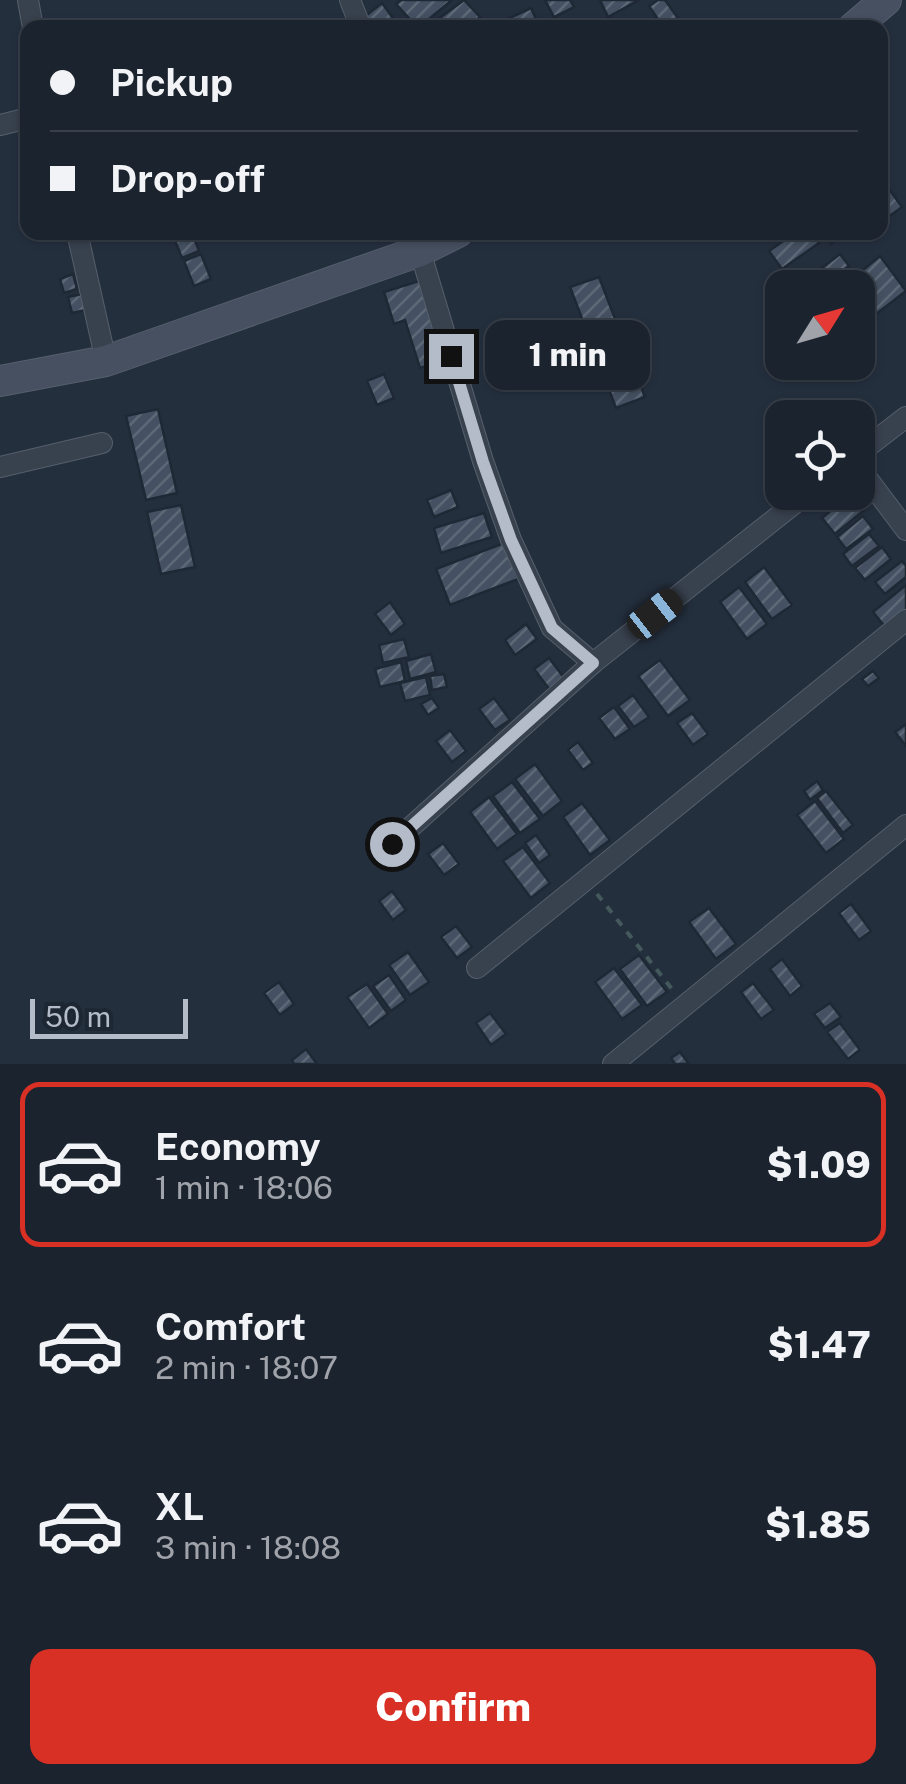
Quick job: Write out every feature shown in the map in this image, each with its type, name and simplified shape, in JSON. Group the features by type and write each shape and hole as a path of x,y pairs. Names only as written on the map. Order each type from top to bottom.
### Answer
{"main road":[{"path":"862,20 886,0"},
{"path":"0,382 106,361 439,240"}],"street":[{"path":"79,240 106,361"},
{"path":"442,240 483,462 511,540 552,628 593,663"},
{"path":"875,441 906,416"},
{"path":"0,467 102,442"},
{"path":"875,489 906,530"},
{"path":"392,844 593,663 786,510"},
{"path":"477,968 906,620"},
{"path":"613,1064 906,826"}],"path":[{"path":"585,879 684,1004"}],"building":[{"path":"401,0 452,0 428,20 411,20 396,4"},
{"path":"464,0 480,17 476,20 437,20"},
{"path":"545,0 570,0 574,7 554,17"},
{"path":"600,0 639,0 608,17"},
{"path":"665,0 679,20 659,20 649,6"},
{"path":"382,3 394,20 364,20"},
{"path":"531,8 536,20 506,20"},
{"path":"888,188 902,207 888,217"},
{"path":"175,240 195,240 199,251 182,258"},
{"path":"785,240 819,243 782,269 769,251"},
{"path":"201,254 211,279 194,286 184,261"},
{"path":"840,254 849,266 844,270 819,270"},
{"path":"880,256 906,291 875,315 875,270 863,270"},
{"path":"73,274 77,289 64,293 60,279"},
{"path":"599,277 645,397 616,408 570,287"},
{"path":"422,280 447,360 420,368 405,320 394,324 384,292"},
{"path":"82,294 86,310 72,313 68,297"},
{"path":"384,374 394,398 377,405 367,381"},
{"path":"158,409 177,493 146,500 126,416"},
{"path":"451,490 458,507 434,517 427,500"},
{"path":"181,505 195,567 161,574 147,512"},
{"path":"832,510 864,510 835,534 822,518"},
{"path":"484,513 492,537 441,553 434,528"},
{"path":"863,516 873,529 846,549 837,537"},
{"path":"869,534 879,546 852,566 843,554"},
{"path":"504,543 518,579 450,605 436,569"},
{"path":"882,547 891,559 865,580 855,568"},
{"path":"902,561 906,577 885,594 875,582"},
{"path":"764,567 792,605 772,619 745,582"},
{"path":"906,585 906,611 886,628 873,612"},
{"path":"739,587 767,624 747,639 720,602"},
{"path":"390,602 405,624 391,635 375,614"},
{"path":"526,624 537,639 515,655 505,640"},
{"path":"404,639 409,657 383,663 379,645"},
{"path":"431,654 436,672 410,679 406,661"},
{"path":"549,658 565,679 550,690 534,669"},
{"path":"660,660 690,700 668,716 638,676"},
{"path":"401,662 405,681 380,687 375,669"},
{"path":"873,671 879,678 868,686 862,679"},
{"path":"444,674 447,687 432,690 430,676"},
{"path":"426,677 430,695 405,701 400,683"},
{"path":"633,695 649,717 634,727 618,706"},
{"path":"432,698 439,708 428,715 421,704"},
{"path":"494,698 510,720 495,730 479,709"},
{"path":"614,707 630,729 615,739 599,718"},
{"path":"692,713 708,734 693,745 677,723"},
{"path":"906,724 906,746 895,732"},
{"path":"450,730 466,751 452,762 436,741"},
{"path":"578,742 593,763 583,770 568,750"},
{"path":"535,764 562,801 543,816 515,779"},
{"path":"817,781 823,790 810,800 804,791"},
{"path":"512,782 540,819 520,833 493,796"},
{"path":"826,791 853,825 843,833 817,798"},
{"path":"489,797 517,834 497,849 470,812"},
{"path":"815,801 844,839 826,853 797,815"},
{"path":"582,803 610,840 590,855 563,817"},
{"path":"536,835 550,855 539,863 525,843"},
{"path":"443,843 459,864 444,875 428,854"},
{"path":"523,847 550,883 531,898 503,861"},
{"path":"392,891 406,910 393,920 379,901"},
{"path":"851,904 871,931 859,940 839,913"},
{"path":"709,908 736,944 716,959 689,922"},
{"path":"456,926 472,947 457,958 441,937"},
{"path":"408,952 429,982 410,995 389,965"},
{"path":"639,955 667,992 647,1006 620,969"},
{"path":"782,959 802,986 790,996 770,969"},
{"path":"614,968 642,1005 622,1019 595,982"},
{"path":"389,975 406,1000 391,1011 373,986"},
{"path":"279,982 294,1004 280,1015 264,993"},
{"path":"753,983 774,1010 761,1019 741,992"},
{"path":"367,984 388,1014 369,1028 347,997"},
{"path":"830,1003 841,1017 825,1028 814,1014"},
{"path":"490,1013 506,1034 491,1045 476,1023"},
{"path":"840,1023 860,1050 848,1059 827,1032"},
{"path":"306,1049 317,1064 294,1064 292,1060"},
{"path":"680,1052 689,1064 675,1064 671,1058"}],"route":[{"path":"392,844 593,663 552,628 511,540 451,356"}]}
